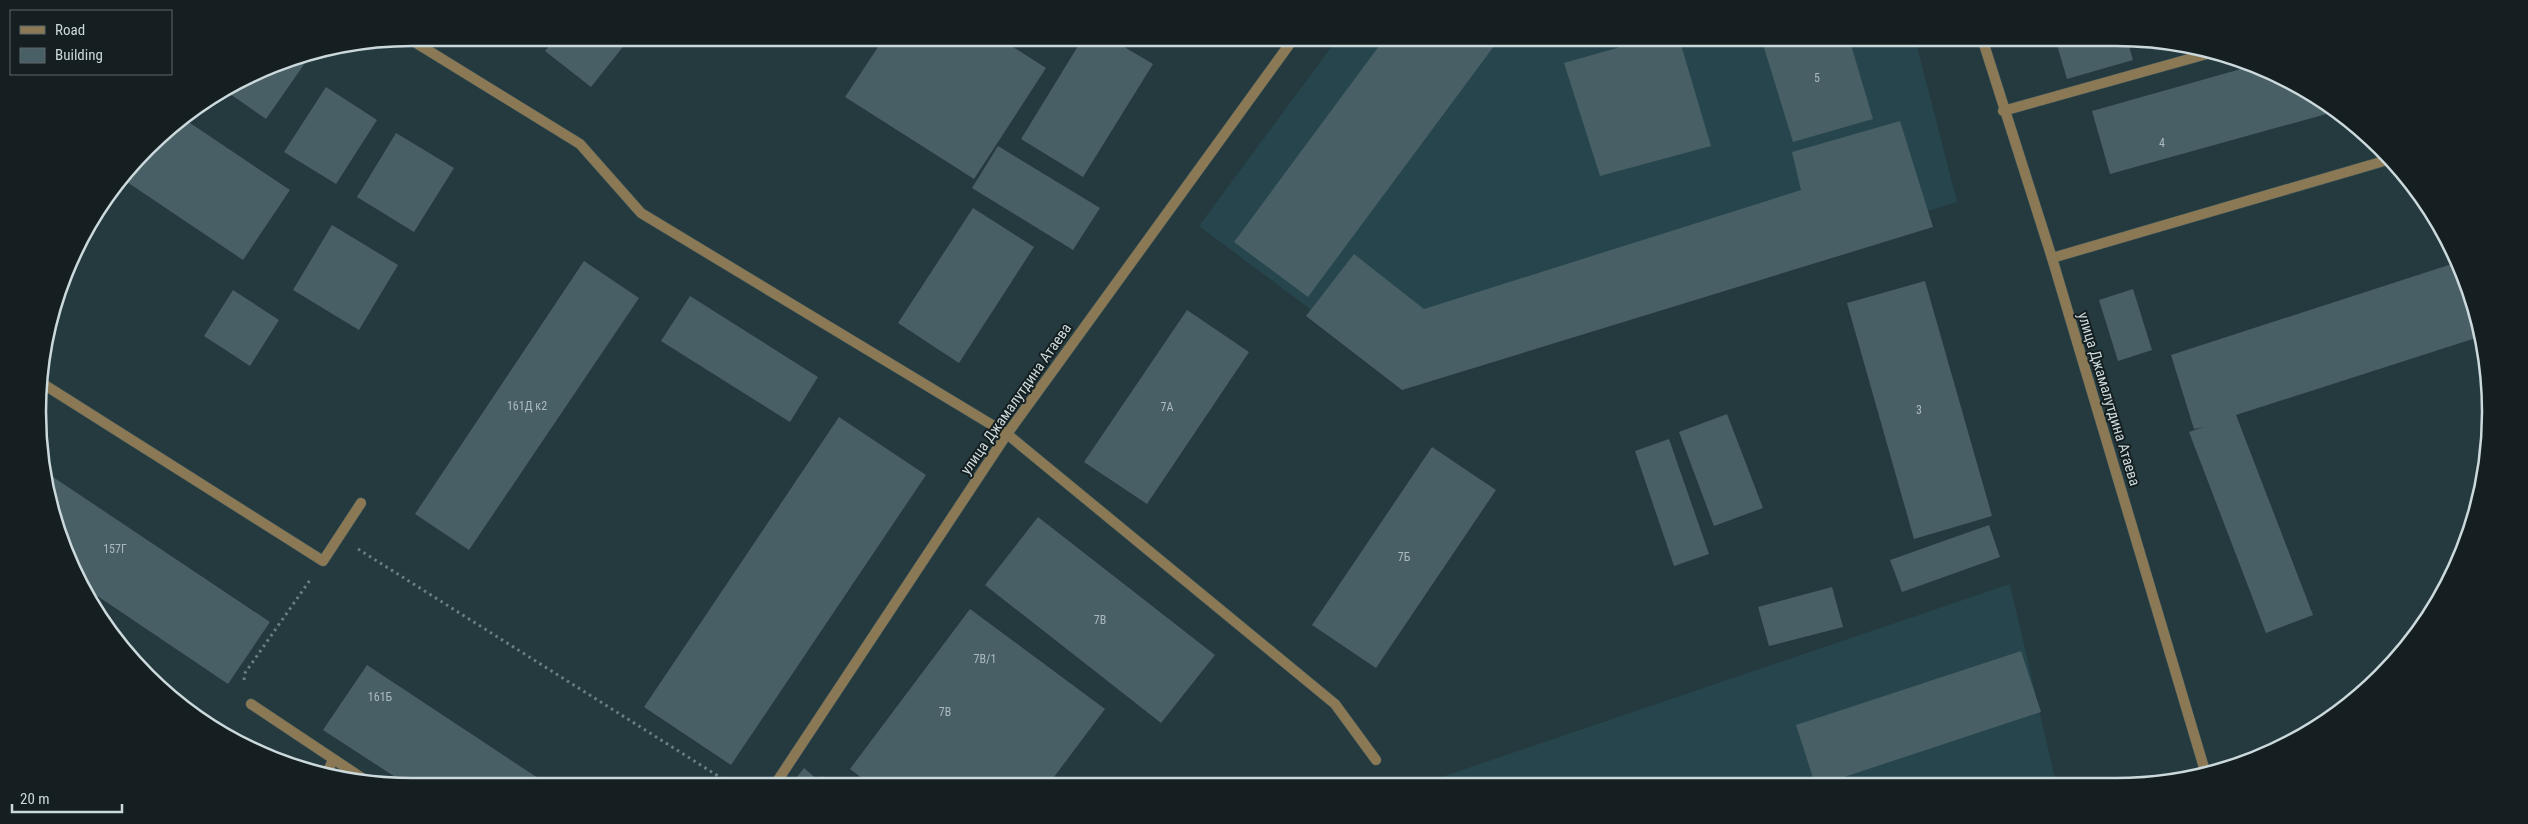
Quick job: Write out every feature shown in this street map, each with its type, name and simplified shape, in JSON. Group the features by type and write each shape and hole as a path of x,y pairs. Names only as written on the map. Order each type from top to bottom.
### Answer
{"street":[{"path":"421,46 580,144 641,213 1007,434 1335,704 1376,760"},
{"name":"улица Джамалутдина Атаева","path":"779,778 1007,434 1288,46"},
{"name":"улица Джамалутдина Атаева","path":"1984,46 2052,258 2204,767"},
{"path":"2004,111 2199,56"},
{"path":"2052,258 2383,161"},
{"path":"47,387 323,561 361,503"},
{"path":"251,704 354,773"},
{"path":"329,768 333,760"}],"path":[{"path":"339,537 721,778"},
{"path":"251,704 244,688 245,672 323,561"}],"shaded area":[{"path":"1332,46 1917,46 1957,202 1397,374 1199,226"},
{"path":"2010,584 2055,778 1439,778"}],"building":[{"path":"549,46 624,46 591,87 545,51"},
{"path":"879,46 1012,46 1046,68 974,179 845,97"},
{"path":"1078,46 1123,46 1153,64 1083,177 1021,139"},
{"path":"1379,46 1494,46 1308,297 1234,242"},
{"path":"1624,46 1681,46 1711,146 1600,176 1564,63"},
{"path":"1763,46 1851,46 1873,119 1793,142"},
{"path":"2057,46 2129,47 2133,60 2067,79"},
{"path":"305,63 305,63 266,119 230,94 272,74"},
{"path":"2242,69 2299,95 2327,114 2110,174 2092,111"},
{"path":"326,87 377,120 336,184 284,152"},
{"path":"1900,121 1933,227 1402,390 1306,316 1354,254 1424,309 1801,190 1792,152"},
{"path":"189,122 290,190 243,260 128,182 153,153"},
{"path":"396,133 454,168 414,232 357,197"},
{"path":"998,146 1100,208 1073,250 972,188"},
{"path":"973,208 1034,247 959,363 898,323"},
{"path":"332,225 398,265 359,330 293,290"},
{"path":"584,261 639,298 469,550 415,514"},
{"path":"2451,264 2462,294 2474,338 2236,415 2313,615 2266,633 2189,432 2203,427 2194,429 2171,355"},
{"path":"1925,281 1992,516 1914,539 1847,303"},
{"path":"2133,289 2152,350 2118,361 2099,300"},
{"path":"233,290 279,320 250,366 204,336"},
{"path":"690,296 818,377 790,422 661,341"},
{"path":"1187,310 1249,352 1147,504 1084,462"},
{"path":"1727,414 1763,508 1714,526 1679,432"},
{"path":"839,417 926,475 731,765 644,707"},
{"path":"1669,439 1709,554 1674,566 1635,451"},
{"path":"1432,447 1496,490 1376,668 1312,625"},
{"path":"52,476 270,622 228,684 95,594 74,552 66,530"},
{"path":"1038,517 1215,655 1161,723 985,585"},
{"path":"1989,525 2000,557 1902,592 1890,560"},
{"path":"1832,587 1843,627 1769,646 1758,607"},
{"path":"970,609 1105,709 1053,778 862,778 850,769"},
{"path":"2021,651 2041,712 1841,778 1813,778 1796,725"},
{"path":"367,665 538,778 396,777 323,730"},
{"path":"804,768 816,778 796,778"}]}
